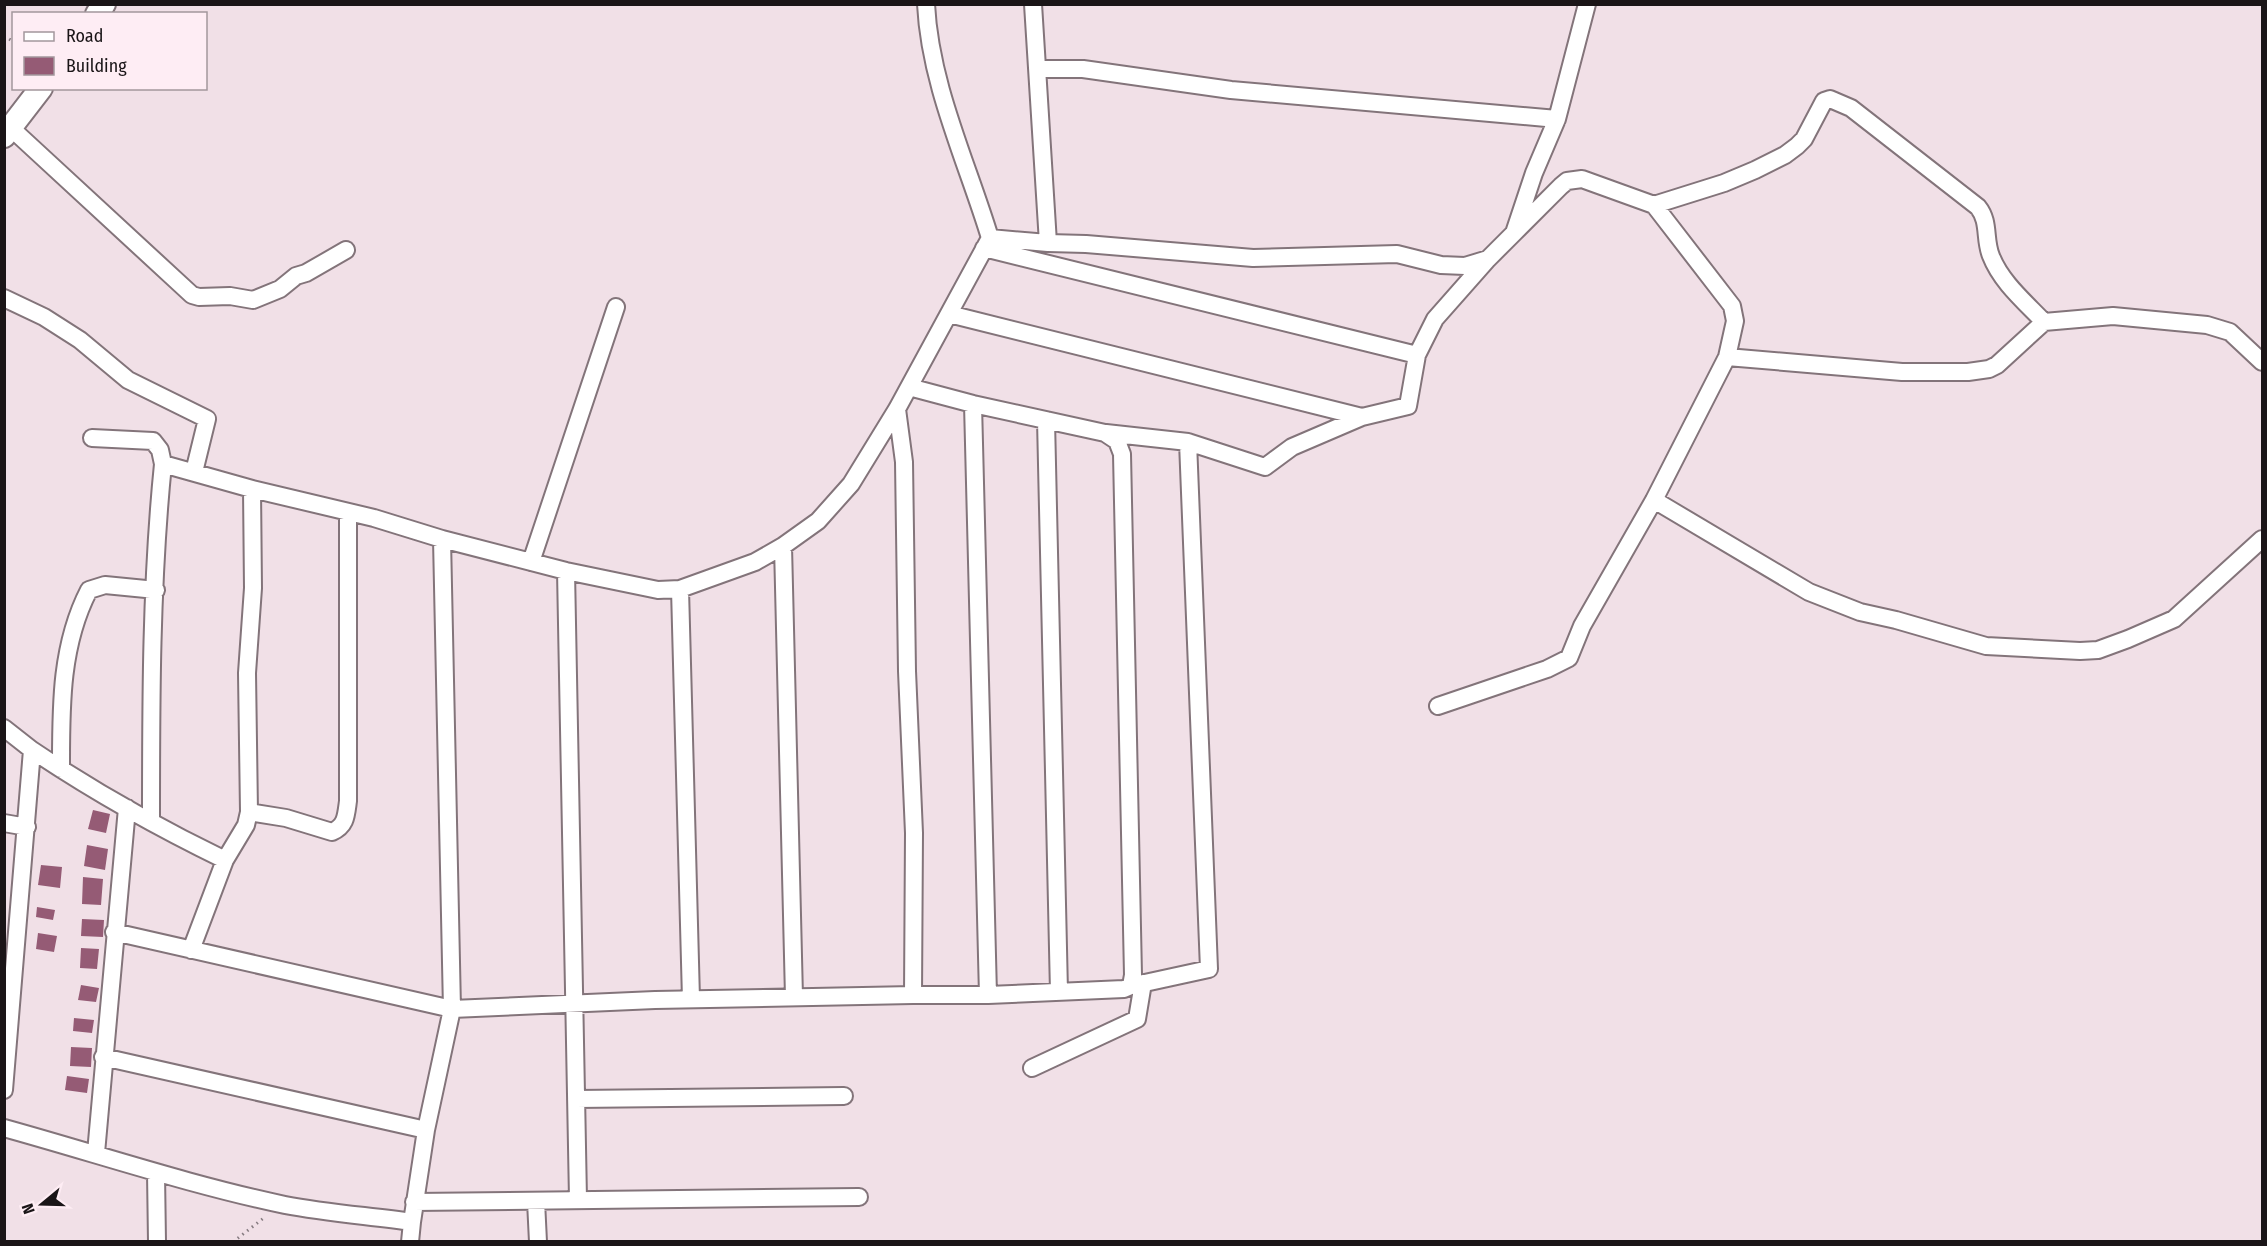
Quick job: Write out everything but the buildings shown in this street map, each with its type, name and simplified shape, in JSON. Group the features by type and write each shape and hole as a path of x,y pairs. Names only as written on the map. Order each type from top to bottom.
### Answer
{"street":[{"path":"163,464 566,571 658,590 680,589 755,562 783,546 818,521 851,484 897,409 987,243 930,48 926,4"},
{"path":"1033,4 1048,243"},
{"path":"1514,233 1534,174 1557,119 1587,4"},
{"path":"1037,69 1083,69 1212,88 1557,119"},
{"path":"39,90 8,132 192,295 230,296 254,300 280,289 296,276 306,273 345,250"},
{"path":"1654,205 1724,183 1785,155 1804,139 1824,101 1834,100 1851,108 1978,207 1985,216 1987,242 1997,269 2013,290 2044,322"},
{"path":"909,387 973,404 1105,433 1188,442 1265,467 1292,447 1362,417 1408,406 1417,355 1435,319 1488,259 1561,186 1574,179 1582,179 1654,205 1732,306 1735,321 1727,357 1654,500 1582,626 1569,658 1547,669 1438,706"},
{"path":"987,243 1086,244 1253,258 1397,254 1441,265 1465,267 1488,259"},
{"path":"987,243 1417,355"},
{"path":"4,298 44,316 80,340 128,380 207,419 194,472"},
{"path":"531,562 616,307"},
{"path":"949,314 1362,417"},
{"path":"1727,357 1902,372 1968,372 1997,366 2044,322 2113,316 2207,325 2230,332 2262,362"},
{"path":"973,404 988,995"},
{"path":"897,409 904,462 903,505 914,833 913,995"},
{"path":"1046,420 1059,992"},
{"path":"1032,1068 1137,1019 1122,454 1117,441 1105,433"},
{"path":"92,438 153,441 160,450 163,464 151,737 151,820"},
{"path":"114,932 452,1009 691,999 988,995 1124,989 1209,969 1188,442"},
{"path":"191,950 225,860 246,825 249,812 247,673 253,588 252,489"},
{"path":"1654,500 1809,592 1860,612 1986,646 2080,651 2098,650 2128,639 2174,619 2262,539"},
{"path":"249,812 286,818 332,832 340,829 346,821 348,801 348,513"},
{"path":"410,1242 426,1130 452,1009 442,539"},
{"path":"783,546 794,997"},
{"path":"566,571 578,1199"},
{"path":"61,770 61,717 66,664 77,614 89,590 105,585 156,590"},
{"path":"680,589 691,999"},
{"path":"4,728 61,770 196,847 225,860"},
{"path":"4,1090 32,750"},
{"path":"96,1154 114,932 127,808"},
{"path":"4,823 27,827"},
{"path":"103,1057 426,1130"},
{"path":"576,1100 844,1096"},
{"path":"4,1128 156,1173 283,1204 412,1221"},
{"path":"156,1173 157,1242"},
{"path":"414,1202 860,1197"},
{"path":"536,1200 538,1242"}],"path":[{"path":"233,1242 283,1204"}]}
